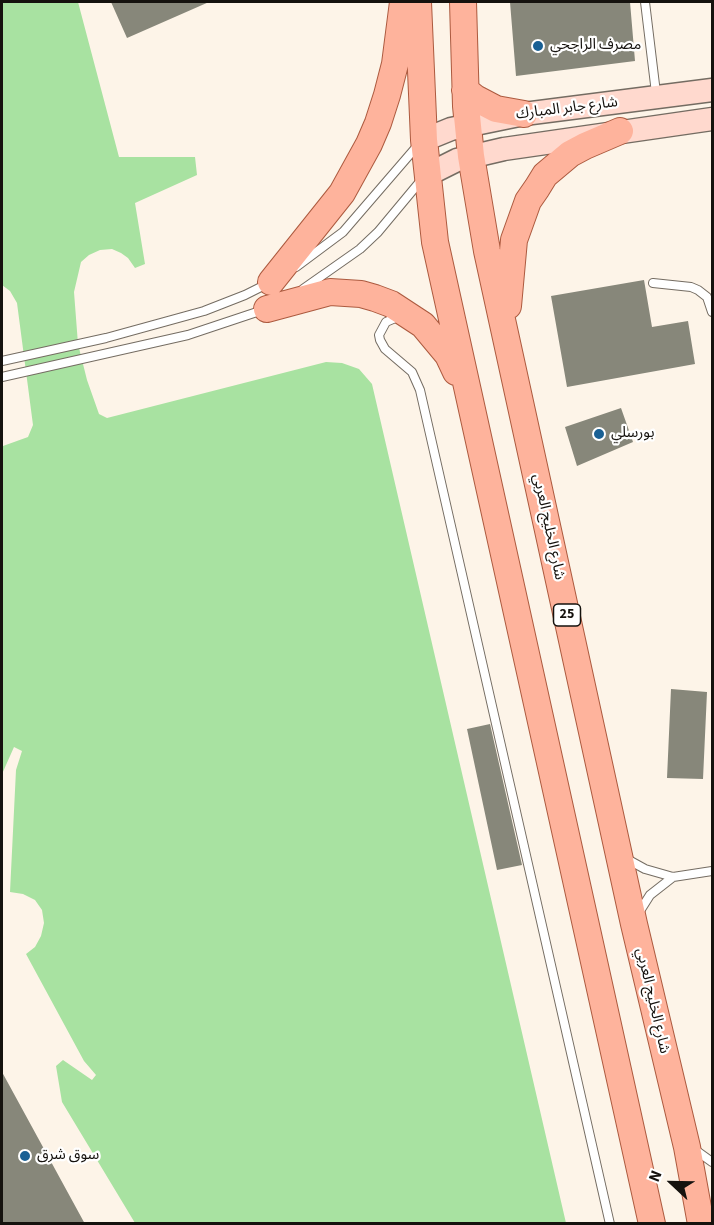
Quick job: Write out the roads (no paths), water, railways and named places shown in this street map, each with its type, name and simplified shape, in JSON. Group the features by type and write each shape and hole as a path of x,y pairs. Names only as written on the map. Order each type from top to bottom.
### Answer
{"main road":[{"path":"272,282 342,193 369,144 381,116 390,85 403,2"},
{"path":"418,2 424,140 435,242 650,1218"},
{"name":"شارع الخليج العربي","path":"463,2 468,125 487,251 634,924 686,1142 701,1224"},
{"path":"465,90 496,109 525,114"},
{"name":"شارع جابر المبارك","path":"424,140 451,129 525,114 712,90"},
{"name":"شارع جابر المبارك","path":"427,175 457,160 471,156 620,131 712,119"},
{"path":"509,351 510,264 514,240 528,201 545,175 570,154 620,131"},
{"path":"267,309 314,295 345,292 361,294 391,304 423,325 448,355 474,423"}],"lane":[{"path":"645,2 657,98"},
{"path":"2,361 106,338 204,311 272,282 343,232 424,140"},
{"path":"2,377 188,335 267,309 303,290 360,249 378,232 427,175"},
{"path":"653,283 691,287 698,290 707,297 712,312"},
{"path":"409,315 395,317 386,322 379,335 380,340 385,349 412,372 420,390 610,1224"},
{"path":"619,851 627,860 638,866 673,877 712,872"},
{"path":"634,924 650,896 673,877"},
{"path":"686,1142 712,1162"}],"place":[{"name":"مصرف الراجحي","path":"538,46"},
{"name":"بورسلي","path":"599,434"},
{"name":"سوق شرق","path":"25,1156"}]}
